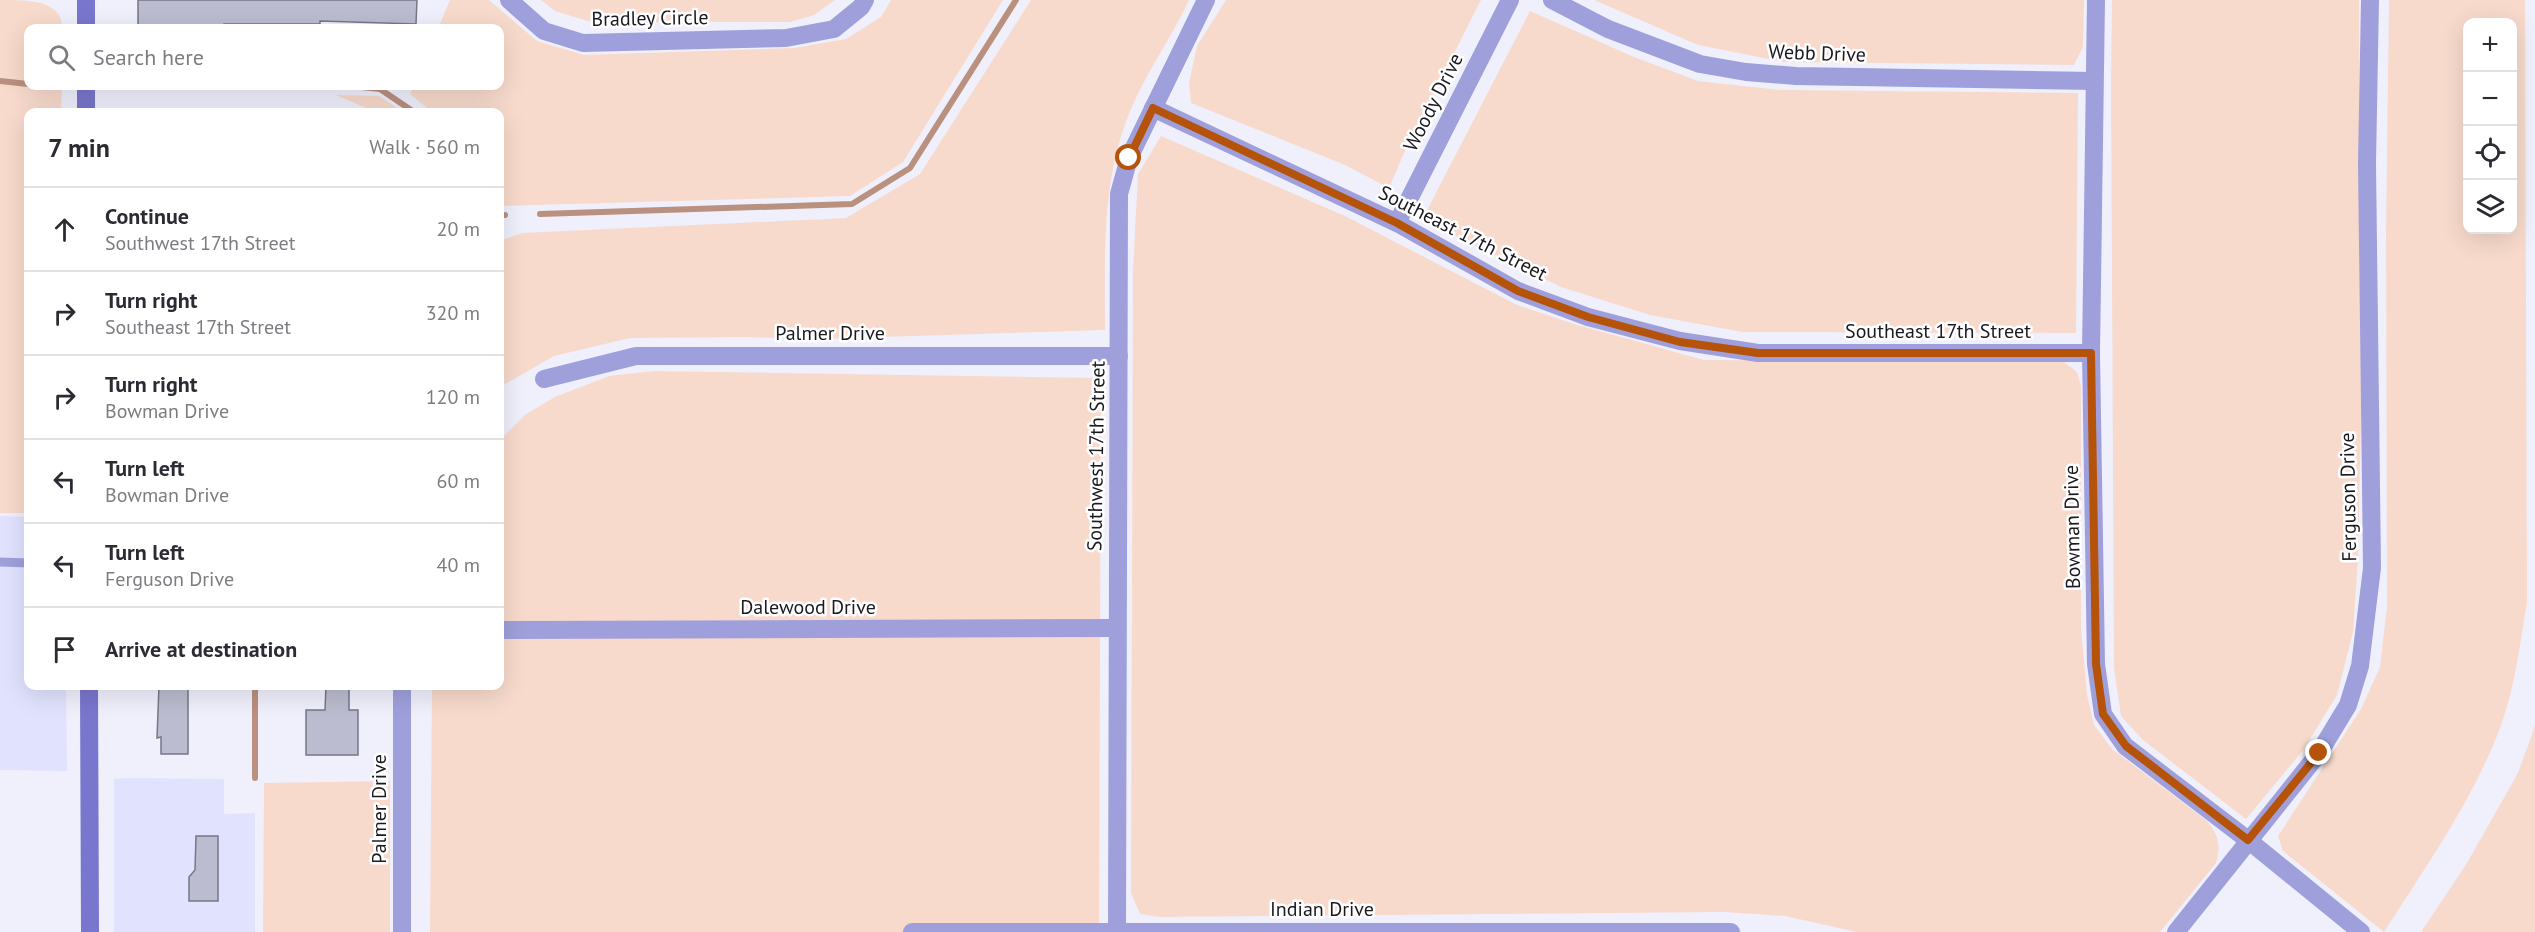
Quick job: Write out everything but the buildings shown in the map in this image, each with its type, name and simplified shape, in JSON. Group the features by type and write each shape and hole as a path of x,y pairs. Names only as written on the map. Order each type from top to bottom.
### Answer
{"main road":[{"path":"86,0 86,24"},
{"path":"86,90 86,108"},
{"path":"89,690 90,932"}],"street":[{"name":"Bradley Circle","path":"509,0 544,31 583,43 786,38 834,28 861,7 865,0"},
{"name":"Southwest 17th Street","path":"1117,932 1119,194 1129,158 1206,0"},
{"name":"Woody Drive","path":"1397,223 1510,0"},
{"name":"Webb Drive","path":"1552,0 1608,28 1700,64 1746,72 1796,76 2094,81"},
{"name":"Bowman Drive","path":"2096,0 2091,353 2096,664 2103,714 2126,746 2248,840 2361,932"},
{"name":"Ferguson Drive","path":"2176,932 2319,753 2348,705 2360,666 2372,568 2367,163 2370,0"},
{"name":"Southeast 17th Street","path":"1153,108 1397,223 1518,291 1588,317 1680,342 1758,353 2091,353"},
{"name":"Palmer Drive","path":"544,379 636,356 1119,356"},
{"name":"Dalewood Drive","path":"504,630 1117,628"},
{"name":"Palmer Drive","path":"402,690 402,932"},
{"name":"Indian Drive","path":"912,932 1731,932"}],"lane":[{"path":"0,562 24,563"}],"shaded area":[{"path":"0,0 22,0 50,7 61,19 62,24 24,24 24,90 62,90 61,108 24,108 24,513 0,513"},
{"path":"450,0 489,0 537,41 584,55 794,48 846,39 881,17 891,0 1003,0 903,162 850,196 504,206 504,108 427,108 410,94 412,90 504,90 504,24 440,24"},
{"path":"541,0 835,0 814,15 790,22 591,22 555,11"},
{"path":"1031,0 1189,0 1137,95 1121,136 1114,163 1105,245 1105,330 817,339 630,338 554,356 504,385 504,240 522,233 846,218 920,174"},
{"path":"1226,0 1481,0 1407,146 1389,188 1345,165 1191,103 1189,83 1197,46"},
{"path":"1594,0 2084,0 2083,47 2074,65 1784,62 1698,45"},
{"path":"2112,0 2359,0 2361,419 2358,558 2353,632 2337,695 2304,749 2246,819 2143,740 2121,716 2114,668"},
{"path":"2389,0 2525,0 2527,602 2510,697 2489,755 2462,808 2384,932 2283,851 2278,836 2361,709 2380,667 2387,607 2386,230"},
{"path":"1530,11 1634,57 1698,81 1781,90 2078,93 2076,333 1742,332 1650,315 1561,287 1422,220"},
{"path":"336,95 379,96 397,108 366,108"},
{"path":"1161,136 1345,216 1517,305 1574,324 1704,360 2064,362 2077,372 2081,386 2081,627 2087,695 2094,725 2112,749 2207,821 2218,840 2216,863 2160,932 1857,932 1785,916 1723,912 1160,917 1140,914 1131,893 1133,271 1138,174"},
{"path":"655,371 1101,378 1099,932 430,932 432,690 504,690 504,436 526,414 555,397 609,376"},
{"path":"0,516 24,517 24,690 66,690 67,771 0,770"},
{"path":"2535,726 2535,932 2421,932 2467,863 2518,773"},
{"path":"114,779 224,779 224,814 255,813 255,932 114,932"},
{"path":"390,781 390,932 263,932 264,783"}],"waterway":[{"path":"540,214 852,204 910,168 1016,0"},
{"path":"0,81 24,84"},
{"path":"381,90 408,108"},
{"path":"255,690 255,778"}],"route":[{"path":"1129,158 1153,108 1397,223 1518,291 1588,317 1680,342 1758,353 2091,353 2096,664 2103,714 2126,746 2248,840 2319,753"}]}
